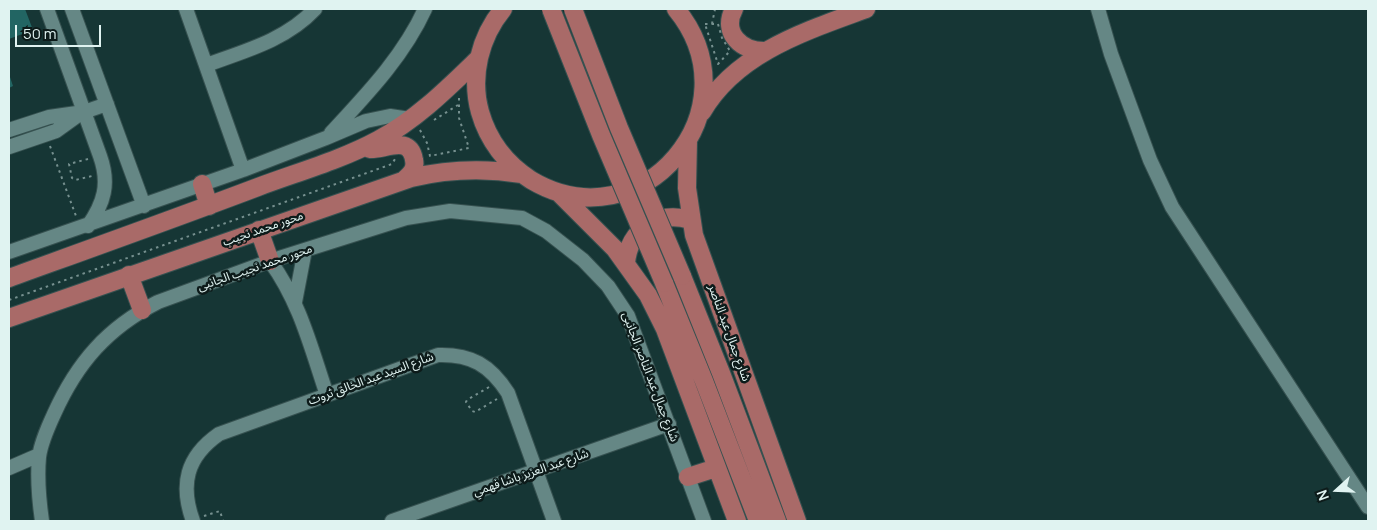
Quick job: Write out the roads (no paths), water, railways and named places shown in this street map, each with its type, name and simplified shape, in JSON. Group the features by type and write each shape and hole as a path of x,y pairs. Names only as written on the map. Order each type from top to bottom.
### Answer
{"main road":[{"path":"503,9 495,19 485,38 478,59 476,81 478,102 484,123 493,143 506,160 522,174 540,185 577,196 596,197 632,189 664,169 678,156 706,106 725,82 746,64 766,51 825,24 866,9"},
{"path":"551,9 601,136 704,381 758,521"},
{"path":"573,9 626,144 721,373 777,521"},
{"path":"676,9 692,33 699,49 703,66 703,93 698,119"},
{"path":"734,9 731,23 733,33 738,42 746,48 766,51"},
{"path":"9,278 209,206 362,147 415,124 443,92 478,59"},
{"name":"شارع جمال عبد الناصر","path":"688,140 687,188 690,220 694,235 797,521"},
{"path":"362,147 375,149 400,144 410,150 413,154 414,165 410,175 404,180"},
{"name":"محور محمد نجيب","path":"9,318 404,180 428,174 464,170 494,170 522,174"},
{"path":"202,184 209,206"},
{"path":"559,192 602,234 626,263 648,295 665,330 737,521"},
{"path":"626,263 633,240 644,227 666,217 682,217 690,220"},
{"path":"259,230 270,261"},
{"path":"129,275 142,310"},
{"path":"688,477 716,468"}],"street":[{"path":"47,9 105,173 103,198 97,213 84,227"},
{"path":"72,9 144,206"},
{"path":"186,9 243,170"},
{"path":"206,65 266,44 289,30 315,9"},
{"path":"326,138 376,85 397,57 425,9"},
{"path":"1098,9 1111,54 1150,160 1172,207 1368,508"},
{"path":"9,130 49,116 84,112 107,104"},
{"path":"9,147 56,131 84,112"},
{"path":"9,252 243,170 377,117 390,116 415,124"},
{"name":"محور محمد نجيب الجانبى","path":"42,521 38,497 39,455 47,429 68,384 100,342 142,310 158,302 270,261 406,218 450,211 522,218 546,231"},
{"name":"شارع جمال عبد الناصر الجانبى","path":"546,231 583,260 608,286 628,316 704,521"},
{"path":"295,302 305,250"},
{"path":"270,261 284,281 295,302 327,395"},
{"name":"شارع السيد عبد الخالق ثروت","path":"193,521 188,507 186,479 198,453 207,442 219,434 438,355 452,354 478,362 490,370 500,380 508,393 554,521"},
{"name":"شارع عبد العزيز باشا فهمي","path":"392,521 669,424"},
{"path":"9,468 39,455"}]}
